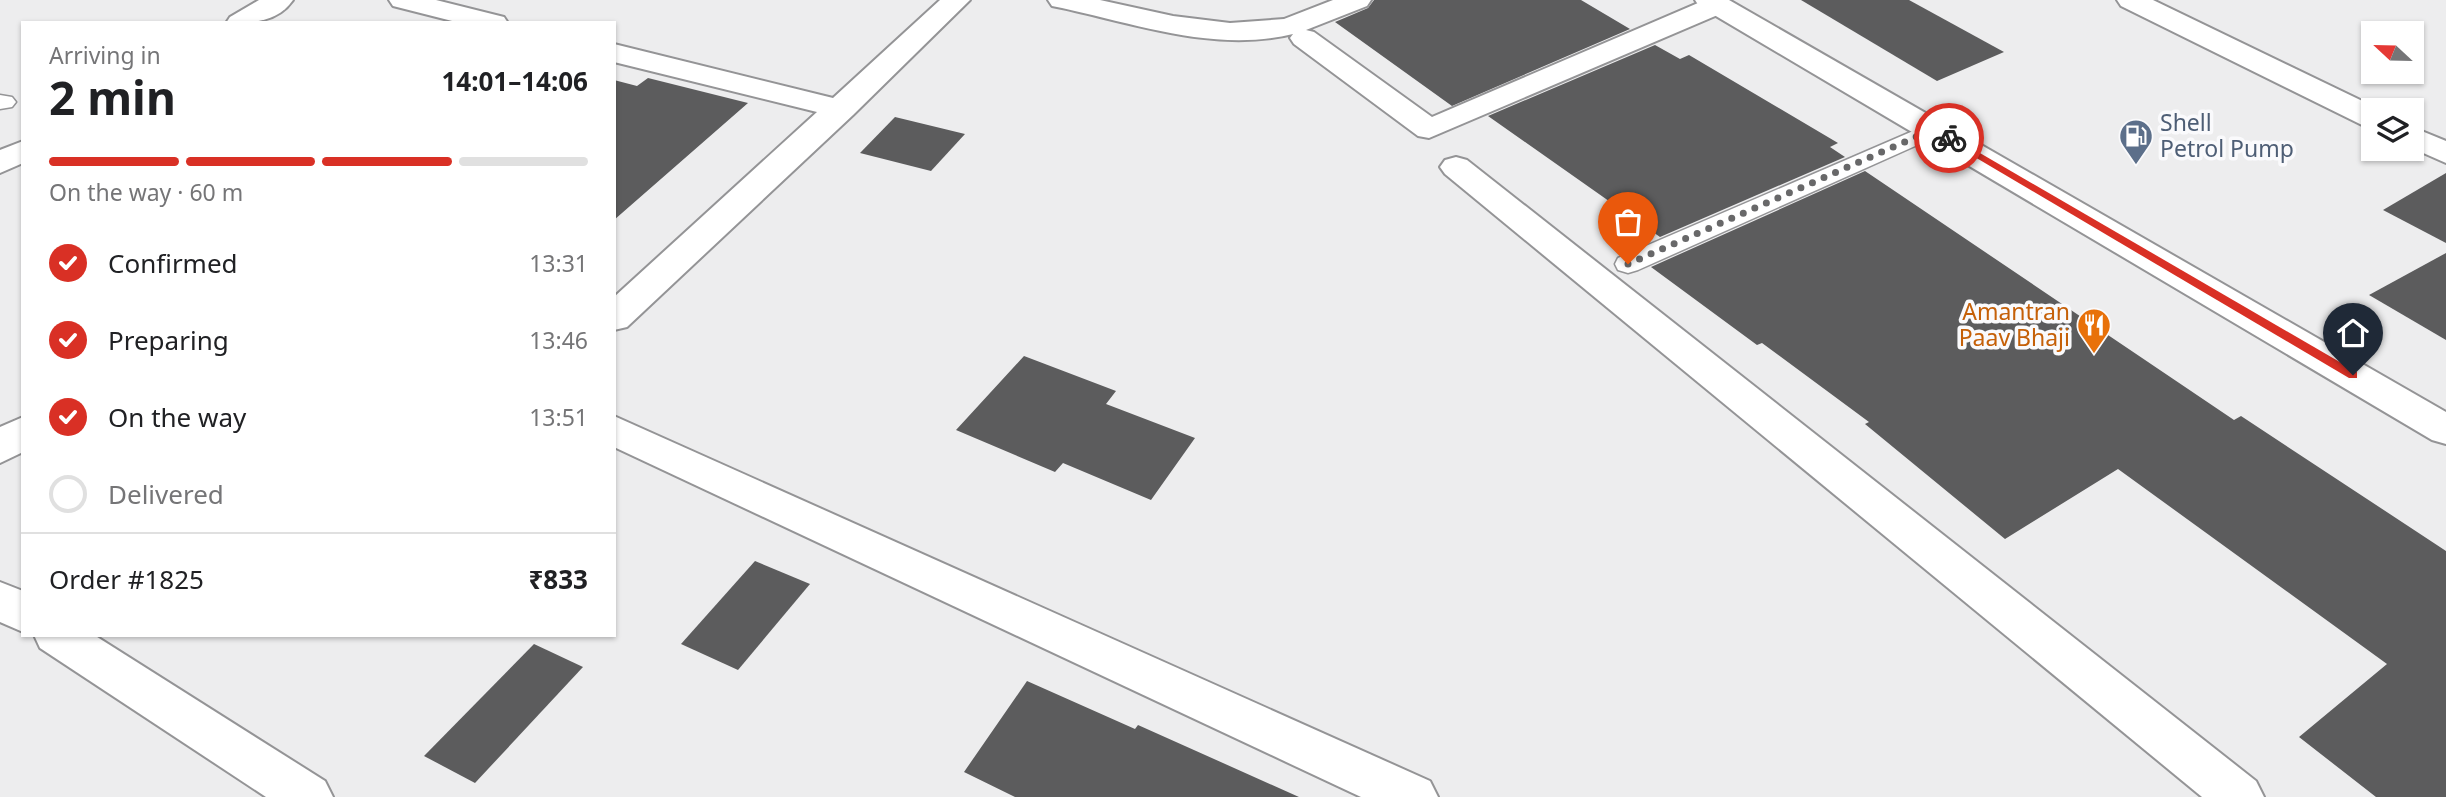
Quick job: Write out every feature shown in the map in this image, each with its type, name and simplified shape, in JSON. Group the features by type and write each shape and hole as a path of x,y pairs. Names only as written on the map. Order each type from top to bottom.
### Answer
{"street":[{"path":"243,21 279,0"},
{"path":"403,0 486,21"},
{"path":"616,316 842,109 956,0"},
{"path":"1062,0 1210,30 1249,32 1287,26 1357,0"},
{"path":"2131,0 2361,112"},
{"path":"1304,38 1429,129 1713,3 1934,129 2446,430"},
{"path":"616,53 842,109"},
{"path":"2424,142 2446,153"},
{"path":"0,163 21,151"},
{"path":"1456,167 2239,797"},
{"path":"616,431 1413,797"},
{"path":"0,448 21,433"},
{"path":"0,600 21,613"},
{"path":"59,637 308,797"}],"lane":[{"path":"1628,264 1934,129"}],"building":[{"path":"1374,0 1581,0 1630,29 1452,106 1335,22 1368,8"},
{"path":"1801,0 1909,0 2004,52 1937,81"},
{"path":"1655,45 1680,59 1689,55 1838,143 1830,147 1845,157 1660,237 1488,116"},
{"path":"648,78 748,103 616,218 616,81 637,86"},
{"path":"895,117 965,134 931,171 860,153"},
{"path":"1865,171 2234,420 2241,416 2446,551 2446,797 2376,797 2299,737 2387,664 2118,469 2005,539 1865,424 1869,422 1762,343 1757,345 1651,267"},
{"path":"2446,173 2446,243 2383,210"},
{"path":"2446,253 2446,340 2369,295"},
{"path":"1024,356 1116,391 1106,404 1195,438 1151,500 1063,463 1055,472 956,430"},
{"path":"755,561 810,584 738,670 681,644"},
{"path":"534,644 583,667 475,783 424,756"},
{"path":"1027,681 1135,729 1138,725 1299,797 1015,797 964,772"}],"way so far":[{"path":"1628,264 1934,129 1949,138"}],"place":[{"name":"Shell Petrol Pump","path":"2136,166"},
{"name":"Amantran Paav Bhaji","path":"2094,355"}],"route":[{"path":"1949,138 2353,375"}]}
